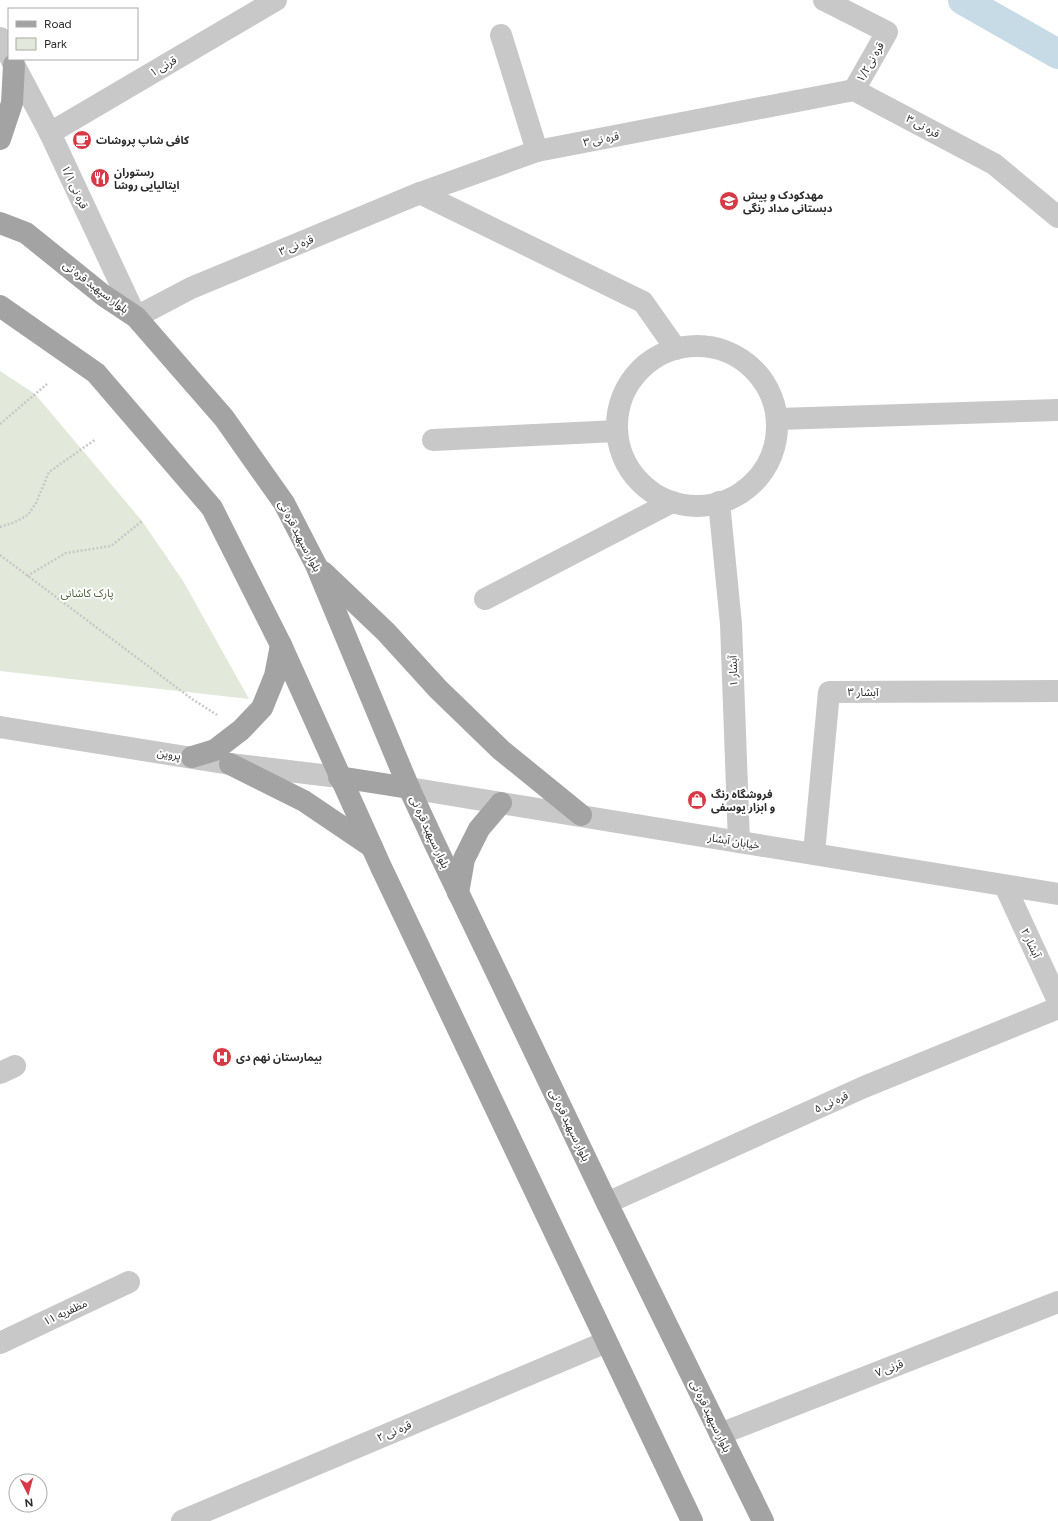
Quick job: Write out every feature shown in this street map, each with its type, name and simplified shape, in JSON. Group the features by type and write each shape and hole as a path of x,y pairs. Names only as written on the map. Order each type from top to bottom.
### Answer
{"main road":[{"path":"0,139 12,103 11,60"},
{"name":"بلوار سپهبد قره نی","path":"0,222 26,233 103,295 136,317 224,418 284,503 316,565 409,788 458,893 607,1203 763,1521"},
{"path":"0,306 96,373 212,508 280,646 372,847 692,1521"},
{"path":"316,565 386,632 438,689 501,750 580,816"},
{"path":"192,758 215,750 241,730 262,708 275,676 280,646"},
{"path":"230,764 304,801 372,847"},
{"path":"339,776 409,788"},
{"path":"458,893 464,859 479,829 500,803"}],"street":[{"name":"قرنی ۱","path":"50,133 276,0"},
{"name":"قره نی۱/۲","path":"824,0 887,32 854,90"},
{"path":"500,36 537,151"},
{"name":"قره نی ۱/۱","path":"0,38 8,54"},
{"name":"قره نی ۱/۱","path":"11,60 50,133 136,317"},
{"name":"قره نی ۳","path":"136,317 191,288 420,193 537,151 854,90 994,164 1058,217"},
{"path":"420,193 643,302 676,349"},
{"path":"691,345 722,349 750,364 769,389 778,420 774,451 758,478 734,498 704,506 672,502 645,487 625,462 617,431 621,400 636,373 661,354 691,345"},
{"path":"778,420 1058,410"},
{"path":"433,440 617,431"},
{"path":"485,600 672,502"},
{"name":"آبشار ۱","path":"719,502 731,624 739,842"},
{"name":"آبشار ۳","path":"814,853 829,692 1058,691"},
{"name":"پروین","path":"0,726 230,764 339,776"},
{"name":"خیابان آبشار","path":"409,788 1058,894"},
{"name":"آبشار ۲","path":"1005,886 1058,1001"},
{"name":"قره نی ۵","path":"607,1203 864,1088 1058,1008"},
{"name":"مظفریه ۱۱","path":"0,1343 129,1282"},
{"name":"قرنی ۷","path":"720,1434 1058,1302"},
{"name":"قره نی ۲","path":"182,1521 606,1342"}],"path":[{"path":"0,424 47,384"},
{"path":"0,527 15,522 28,515 36,503 49,472 96,439"},
{"path":"27,576 66,553 111,546 142,521"},
{"path":"0,556 192,699 241,730"}],"green space":[{"name":"پارک کاشانی","path":"0,371 35,394 142,521 183,581 249,699 0,671"}],"waterway":[{"path":"963,0 1058,54"}],"place":[{"name":"کافی شاپ پروشات","path":"82,140"},
{"name":"رستوران ایتالیایی روشا","path":"100,178"},
{"name":"مهدکودک و پیش دبستانی مداد رنگی","path":"729,201"},
{"name":"فروشگاه رنگ و ابزار یوسفی","path":"697,800"},
{"name":"بیمارستان نهم دی","path":"222,1057"}]}
